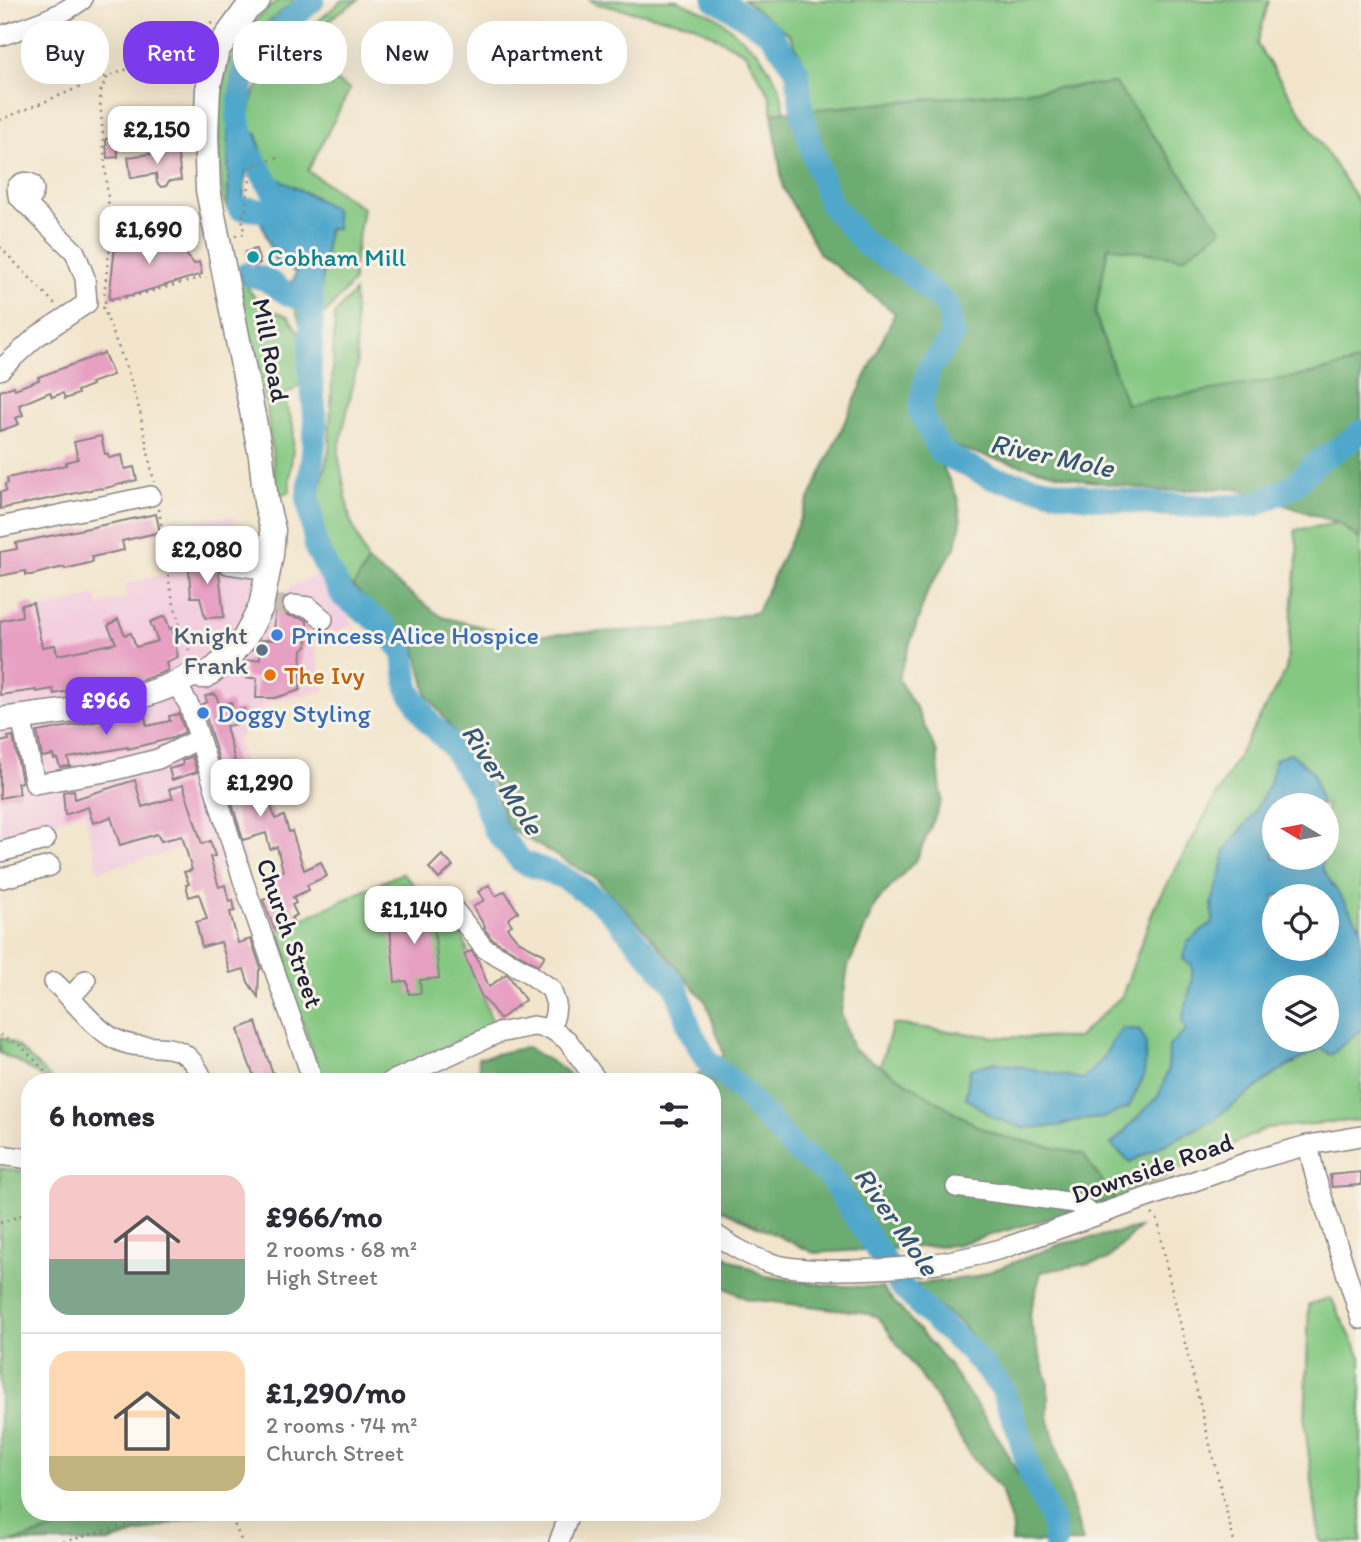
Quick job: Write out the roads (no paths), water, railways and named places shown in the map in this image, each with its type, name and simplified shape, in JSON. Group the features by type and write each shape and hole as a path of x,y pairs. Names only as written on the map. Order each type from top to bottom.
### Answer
{"main road":[{"name":"Mill Road","path":"244,3 216,50 208,89 208,190 217,277 261,456 266,502"},
{"path":"184,679 195,665 216,649 239,620 255,568 266,502"},
{"path":"10,719 121,701 147,694 184,679 205,676 226,660 253,625 276,605 271,555 273,530 266,502"}],"street":[{"path":"0,36 50,19 82,0"},
{"path":"0,370 36,337 87,303 85,278 75,252 25,204"},
{"path":"0,527 150,496"},
{"path":"178,544 225,537 228,564 255,568"},
{"path":"276,605 309,607 323,619"},
{"name":"Church Street","path":"184,679 189,705 243,880 310,1073"},
{"path":"10,719 35,785 158,759 199,738"},
{"path":"0,852 46,840"},
{"path":"23,846 30,871"},
{"path":"3,878 50,866"},
{"path":"449,903 484,948 551,989 556,1004 551,1029"},
{"path":"71,997 86,980"},
{"path":"54,982 104,1032 122,1042 168,1048 184,1053 194,1062 200,1073"},
{"path":"410,1073 498,1033 533,1026 551,1029 567,1040 591,1073"},
{"name":"Downside Road","path":"721,1238 756,1258 791,1268 878,1269 964,1258 1001,1249 1251,1161 1361,1136"},
{"path":"1308,1146 1361,1319"},
{"path":"0,1155 21,1158"},
{"path":"956,1186 1075,1203 1094,1216"},
{"path":"559,1542 567,1521"}],"water":[{"path":"228,130 257,134 261,162 247,163 242,216 228,210"},
{"path":"268,173 335,209 337,229 328,229 319,308 285,303 296,272 276,263 258,214 258,206 268,195 262,178"},
{"path":"1291,753 1313,772 1318,793 1265,793 1270,783 1275,760"},
{"path":"1262,798 1262,870 1323,870 1332,884 1262,884 1262,961 1339,961 1339,894 1361,927 1361,1030 1339,1048 1339,975 1262,975 1262,1052 1314,1052 1279,1071 1212,1121 1130,1162 1111,1145 1159,1095 1168,1070 1169,1046 1186,1030 1182,1020 1192,981 1192,965 1183,959 1187,943 1213,922 1212,903 1225,850 1251,818"},
{"path":"1123,1028 1140,1030 1146,1045 1144,1076 1129,1107 1103,1118 1078,1120 1058,1126 1023,1128 994,1118 966,1098 970,1069 995,1062 1083,1079 1102,1060"}],"waterway":[{"name":"River Mole","path":"281,204 245,146 238,118 244,69 274,34 313,0"},
{"name":"River Mole","path":"715,0 770,33 797,70 802,113 830,203 866,245 904,268 948,306 953,336 928,370 920,411 940,452 992,478 1073,495 1154,504 1212,507 1255,505 1293,486 1316,463 1361,431"},
{"name":"River Mole","path":"239,208 267,211 289,220"},
{"name":"River Mole","path":"309,273 312,308 310,370 316,424 308,497 316,548 343,596 382,624 404,653 408,689 428,721 451,745 480,790 495,830 522,862 563,877 605,905 677,988 690,1030 707,1061 741,1090 795,1150 828,1174 899,1284 970,1351 1002,1388 1030,1473 1053,1523 1055,1542"},
{"path":"247,274 265,279 288,294 312,303"}],"tunnel":[{"path":"275,605 293,605"}],"place":[{"name":"Cobham Mill","path":"253,257"},
{"name":"Princess Alice Hospice","path":"277,635"},
{"name":"Knight Frank","path":"262,650"},
{"name":"The Ivy","path":"270,675"},
{"name":"Doggy Styling","path":"203,713"}]}
